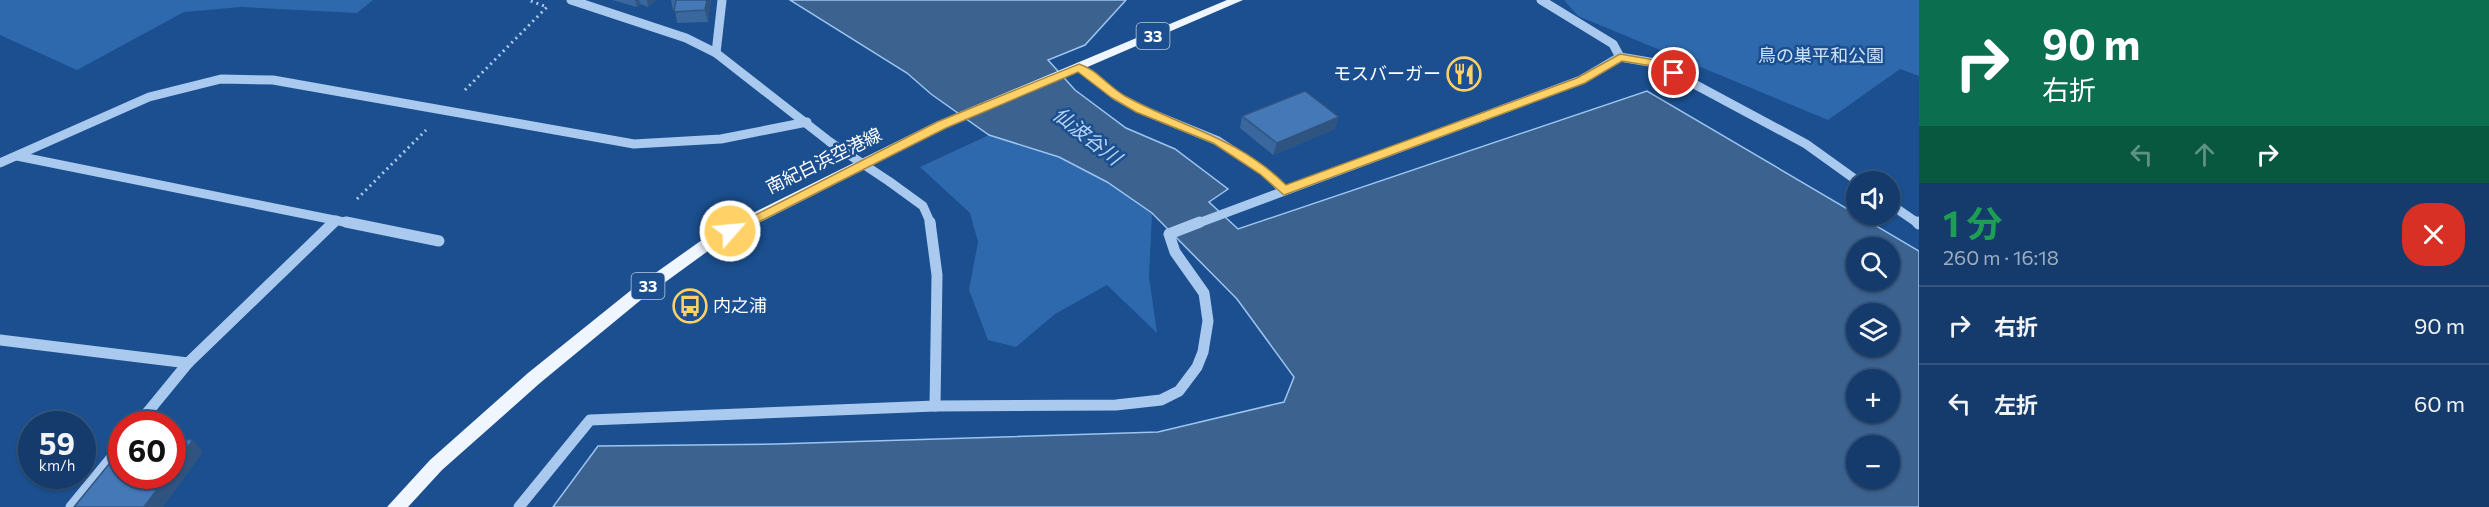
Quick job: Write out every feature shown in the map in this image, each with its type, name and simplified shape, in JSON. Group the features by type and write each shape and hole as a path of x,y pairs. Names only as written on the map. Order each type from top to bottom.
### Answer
{"main road":[{"name":"南紀白浜空港線","path":"396,507 436,465 534,378 695,251 746,222 941,125 1237,0"}],"street":[{"path":"571,0 686,38 716,53 830,142 924,207 933,225 936,288 934,406"},
{"path":"716,53 722,0"},
{"path":"1541,0 1613,44 1620,57"},
{"path":"519,507 590,420 934,406 1146,404 1169,398 1196,370 1209,324 1204,291 1171,248 1169,234 1581,80 1620,57 1656,63 1806,144 1846,173"},
{"path":"1074,69 1140,109 1218,141 1264,171 1284,191"},
{"path":"0,163 149,97 221,79 273,80 634,144 685,145 747,136 807,122"},
{"path":"17,156 439,241"},
{"path":"1900,211 1919,224"},
{"path":"149,411 188,363 336,220"},
{"path":"0,340 188,363"},
{"path":"71,507 108,462"}],"green space":[{"path":"0,0 373,0 357,13 241,7 184,12 77,70 0,35"},
{"name":"鳥の巣平和公園","path":"1564,0 1919,0 1919,76 1900,69 1828,120 1578,16"},
{"path":"989,135 1059,157 1107,182 1152,213 1149,277 1157,333 1107,285 1055,314 1016,347 988,340 969,290 978,242 970,213 920,167"}],"water":[{"name":"仙波谷川","path":"790,0 1126,0 1085,45 1048,60 1075,90 1126,128 1175,149 1228,189 1209,202 1238,229 1647,91 1846,208 1846,225 1875,225 1895,237 1846,237 1846,291 1900,291 1900,240 1919,251 1919,507 553,507 598,446 776,444 1158,432 1284,402 1294,377 1237,299 1152,213 1107,182 1059,157 989,135 931,94 907,73"}],"building":[{"path":"676,0 707,0 705,10 674,12"},
{"path":"1305,91 1339,117 1277,143 1242,116"},
{"path":"186,439 193,440 186,449"},
{"path":"108,465 108,489 157,489 144,507 74,507 89,489 96,489 96,480"}],"place":[{"name":"モスバーガー","path":"1464,74"},
{"name":"内之浦","path":"690,306"}],"route":[{"path":"730,231 941,125 1079,67 1116,96 1140,109 1218,141 1264,171 1284,191 1581,80 1620,57 1656,63 1674,73"}]}
